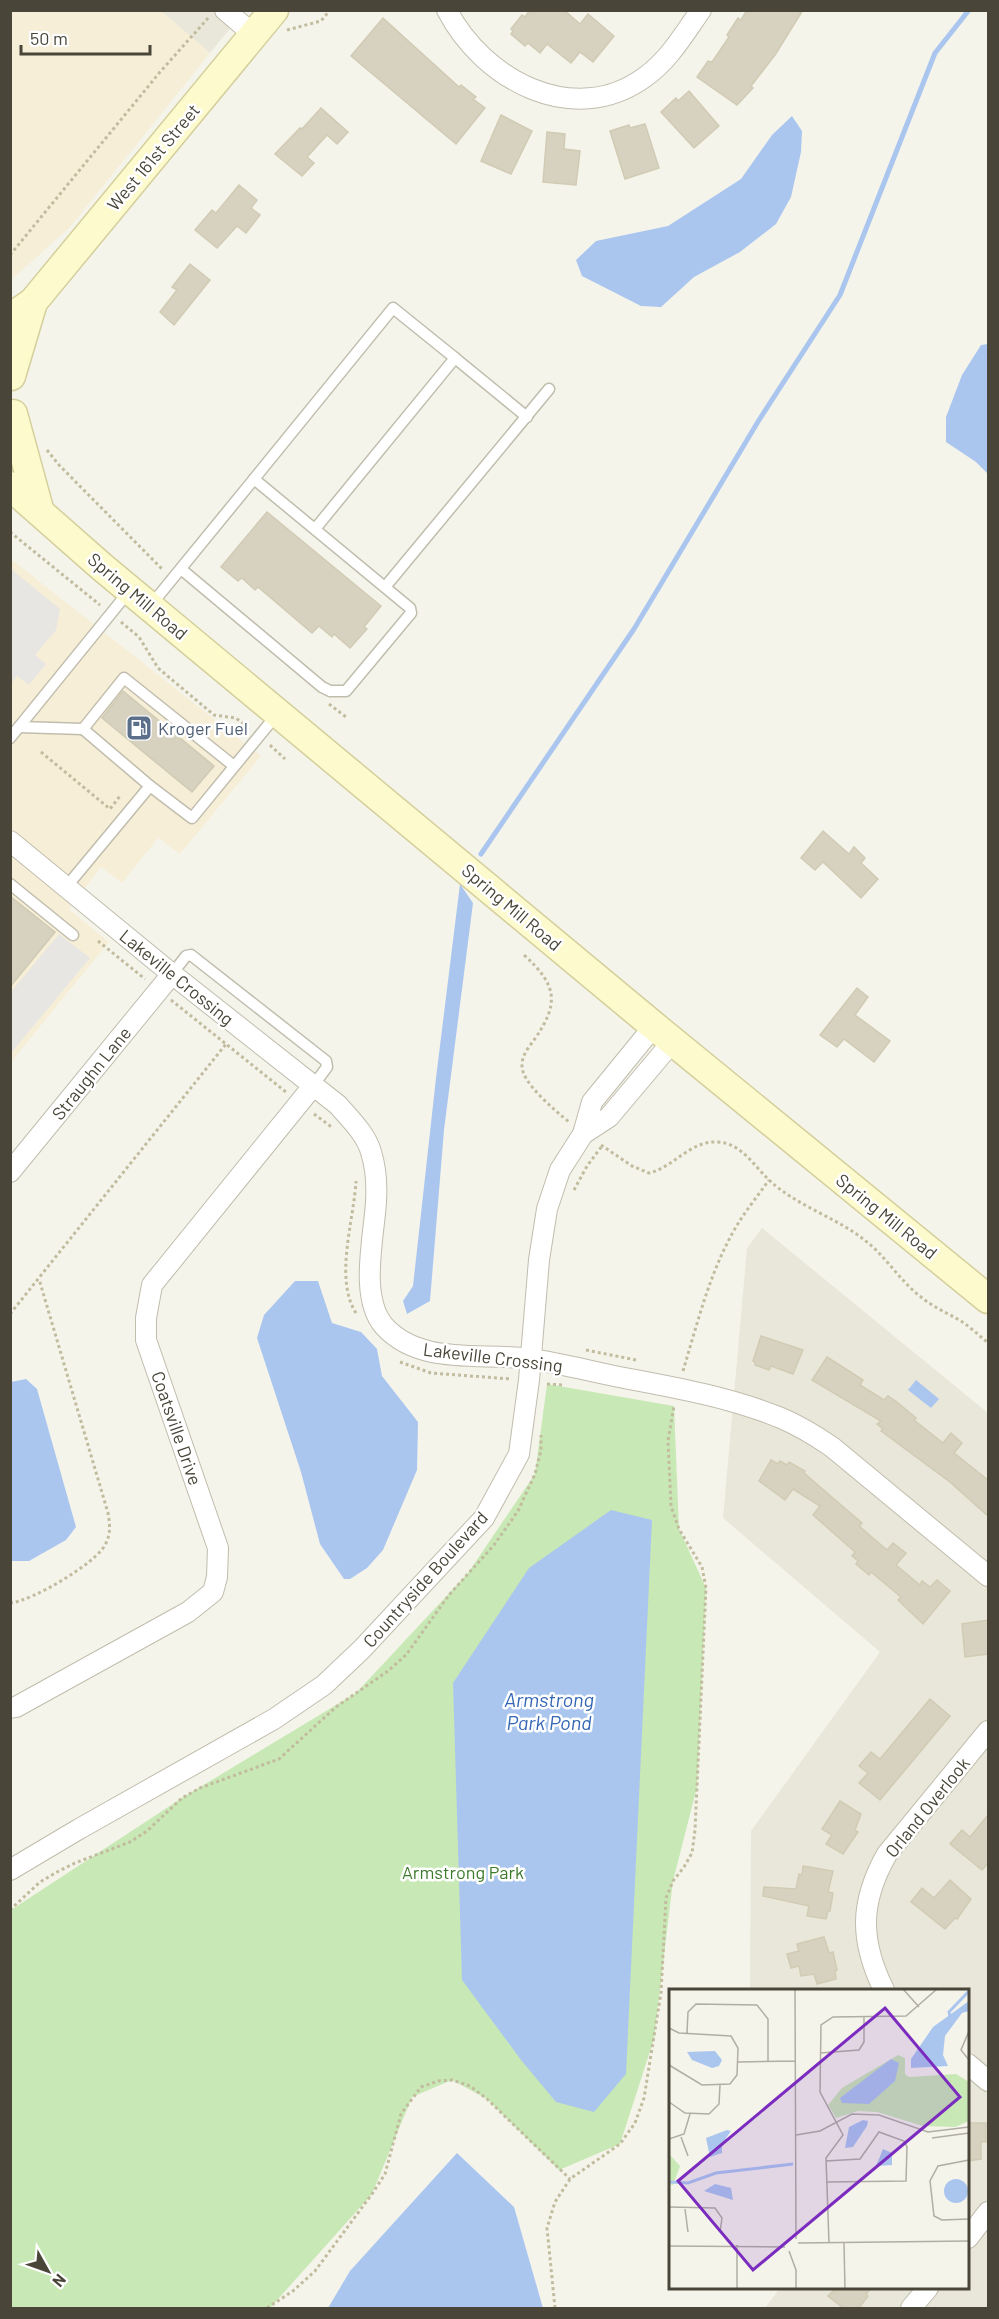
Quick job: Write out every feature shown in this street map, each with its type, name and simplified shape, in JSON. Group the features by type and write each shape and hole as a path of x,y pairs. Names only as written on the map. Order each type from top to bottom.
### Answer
{"street":[{"path":"225,10 254,35"},
{"path":"447,10 466,41 503,74 531,90 547,95 584,99 604,97 632,86 646,77 669,55 700,10"},
{"name":"West 161st Street","path":"11,375 22,310 254,35 279,21"},
{"path":"11,375 15,394 12,416 39,509"},
{"name":"Spring Mill Road","path":"10,486 278,713 988,1299"},
{"name":"Lakeville Crossing","path":"10,841 172,974 338,1105 360,1129 371,1150 375,1173 376,1201 370,1268 372,1302 382,1324 397,1338 426,1352 530,1359 680,1389 752,1408 780,1418 805,1429 841,1454 988,1576"},
{"name":"Straughn Lane","path":"10,1173 172,974"},
{"name":"Countryside Boulevard","path":"10,1870 274,1719 324,1685 362,1649 484,1518 519,1454 538,1382 530,1359 539,1260 547,1209 560,1170 583,1134 592,1102 663,1033"},
{"name":"Coatsville Drive","path":"10,1708 16,1707 188,1612 213,1592 217,1577 218,1548 146,1340 146,1318 152,1285 314,1086"},
{"name":"Orland Overlook","path":"884,1989 874,1969 866,1941 866,1914 878,1869 887,1854 988,1731"},
{"path":"969,2065 988,2081"},
{"path":"969,2237 988,2212"},
{"path":"911,2308 927,2289"}],"lane":[{"path":"10,738 111,614 173,579 393,308 527,417"},
{"path":"315,529 455,358"},
{"path":"385,587 549,389"},
{"path":"181,569 322,687 339,692 346,691 411,613 410,608 254,479"},
{"path":"83,729 124,678 234,766"},
{"path":"19,727 83,729 192,818 278,713"},
{"path":"67,886 150,786"},
{"path":"10,884 73,935"},
{"path":"172,974 186,956 191,955 326,1061 327,1067 314,1086"}],"path":[{"path":"10,255 160,72 214,10"},
{"path":"279,21 294,27 321,21 330,10"},
{"path":"42,443 59,465 173,579"},
{"path":"10,532 139,637 158,668 214,715 236,718 285,759"},
{"path":"328,703 346,717"},
{"path":"41,752 110,809 120,796"},
{"path":"98,941 338,1132"},
{"path":"524,955 542,971 551,994 552,1007 545,1024 525,1053 522,1065 525,1075 534,1089 583,1134 632,1166 649,1173 671,1164 704,1143 731,1143 756,1165 768,1180 795,1199 854,1232 878,1252 915,1293 939,1310 964,1323 988,1343"},
{"path":"10,1314 226,1044"},
{"path":"571,1199 587,1166 602,1146"},
{"path":"356,1174 346,1267 347,1292 357,1315"},
{"path":"555,2308 547,2228 555,2202 570,2180 620,2144 635,2122 644,2098 661,1993 666,1898 673,1881 692,1853 706,1588 702,1567 679,1528 671,1506 668,1441 674,1406 707,1294 724,1253 739,1223 768,1180"},
{"path":"10,1602 30,1597 87,1564 104,1547 110,1527 108,1513 39,1278"},
{"path":"394,1359 430,1373 538,1382"},
{"path":"10,1910 40,1882 57,1872 130,1842 147,1831 182,1798 209,1785 279,1759 336,1707 388,1671 406,1655 449,1595 494,1545 518,1511 535,1474 541,1450 542,1428"},
{"path":"267,2308 293,2291 315,2271 372,2194 385,2174 401,2114 421,2087 438,2081 452,2080 470,2086 487,2099 570,2180"}],"shaded area":[{"path":"11,10 161,11 210,53 70,227 11,280"},
{"path":"161,11 244,11 210,53"},
{"path":"11,559 261,756 180,854 158,838 122,883 101,867 69,909 109,942 11,1062"},
{"path":"11,569 60,609 56,630 35,655 46,664 29,685 17,676 11,684"},
{"path":"59,934 90,958 11,1053 11,992"},
{"path":"762,1228 988,1413 988,2308 765,2308 779,2289 969,2289 969,1989 750,1989 751,1831 880,1652 723,1518 747,1248"}],"green space":[{"name":"Armstrong Park","path":"547,1384 674,1406 679,1529 706,1588 697,1787 673,1881 654,2039 620,2144 559,2170 487,2099 452,2080 412,2097 372,2194 270,2308 11,2308 11,1910 182,1798 356,1693 468,1573 535,1474"}],"water":[{"path":"792,116 802,131 801,152 791,197 776,224 740,252 694,277 661,307 641,306 582,276 576,260 596,241 668,226 741,179 772,135"},
{"path":"988,344 988,474 976,462 946,442 946,417 962,375 981,345"},
{"path":"460,884 473,903 444,1130 430,1301 407,1314 403,1301 413,1286"},
{"path":"295,1281 318,1281 332,1323 361,1332 377,1349 382,1376 418,1422 417,1470 383,1550 367,1568 350,1579 344,1579 320,1544 301,1472 257,1338 264,1315"},
{"path":"26,1379 37,1389 76,1527 66,1540 29,1561 11,1561 11,1382"},
{"path":"916,1380 939,1399 931,1408 908,1390"},
{"name":"Armstrong Park Pond","path":"611,1510 652,1520 626,2074 594,2112 556,2102 521,2060 462,1980 453,1683 529,1568"},
{"path":"457,2153 514,2207 543,2308 328,2308 350,2271"}],"building":[{"path":"530,10 564,10 580,24 588,14 614,36 593,62 580,52 571,63 547,44 540,53 528,43 525,46 511,34 513,31 511,29 522,15 525,17"},
{"path":"747,10 803,10 775,55 751,86 753,88 737,105 697,77 708,61 712,62 729,37 727,35 738,18 741,20"},
{"path":"383,18 459,87 461,85 476,97 473,99 485,108 456,144 351,56"},
{"path":"689,91 719,126 694,148 661,112 676,98 678,101"},
{"path":"321,108 348,132 337,144 327,135 307,157 314,163 302,176 275,154"},
{"path":"501,115 532,131 511,174 481,161"},
{"path":"645,124 659,168 625,179 610,131 629,125 630,128"},
{"path":"547,132 565,134 564,149 580,151 576,185 543,182"},
{"path":"239,185 257,200 251,208 260,215 246,233 237,226 217,248 195,230 212,210 216,213"},
{"path":"190,264 210,280 174,325 160,312 177,290 172,287"},
{"path":"267,512 381,606 364,627 367,629 350,648 334,634 332,637 319,626 312,633 258,587 255,590 242,578 238,581 221,567"},
{"path":"123,691 214,766 192,792 102,718"},
{"path":"823,831 849,854 854,847 865,858 861,863 878,879 861,898 823,862 815,870 801,858"},
{"path":"10,896 55,932 10,987"},
{"path":"857,988 868,997 855,1015 890,1041 874,1062 844,1039 837,1047 820,1035"},
{"path":"761,1336 803,1350 793,1374 771,1366 769,1370 755,1365 753,1361"},
{"path":"827,1357 863,1380 860,1385 884,1400 888,1396 897,1402 916,1418 914,1420 943,1443 951,1433 962,1443 954,1453 988,1480 988,1516 950,1482 881,1431 883,1429 877,1424 881,1421 812,1380"},
{"path":"771,1460 787,1465 789,1462 805,1471 804,1473 862,1523 859,1526 887,1550 893,1543 906,1553 896,1565 920,1585 922,1581 930,1587 937,1580 950,1591 923,1624 898,1600 901,1597 871,1572 869,1575 856,1564 858,1561 852,1556 855,1552 813,1515 820,1506 793,1489 785,1500 759,1481"},
{"path":"988,1620 988,1654 965,1657 962,1624"},
{"path":"930,1699 950,1716 880,1800 859,1783 868,1773 859,1766 871,1752 880,1759"},
{"path":"840,1801 861,1814 855,1830 858,1832 843,1854 826,1844 832,1835 822,1829"},
{"path":"988,1815 988,1863 982,1870 950,1844 962,1830 970,1837"},
{"path":"803,1866 833,1871 828,1892 833,1893 826,1919 807,1916 809,1906 763,1896 764,1887 796,1889"},
{"path":"950,1880 971,1899 957,1919 955,1918 945,1929 911,1902 922,1888 934,1898"},
{"path":"824,1937 829,1953 833,1952 837,1970 835,1971 836,1979 817,1984 814,1974 801,1976 799,1966 791,1968 787,1954 799,1951 797,1944"},
{"path":"969,2123 986,2123 986,2142 981,2142 981,2159 969,2161"},
{"path":"835,2289 870,2289 859,2308 843,2308 828,2296"}],"waterway":[{"path":"481,854 634,629 759,420 840,295 935,53 969,10"}],"place":[{"name":"Kroger Fuel","path":"139,728"}]}
